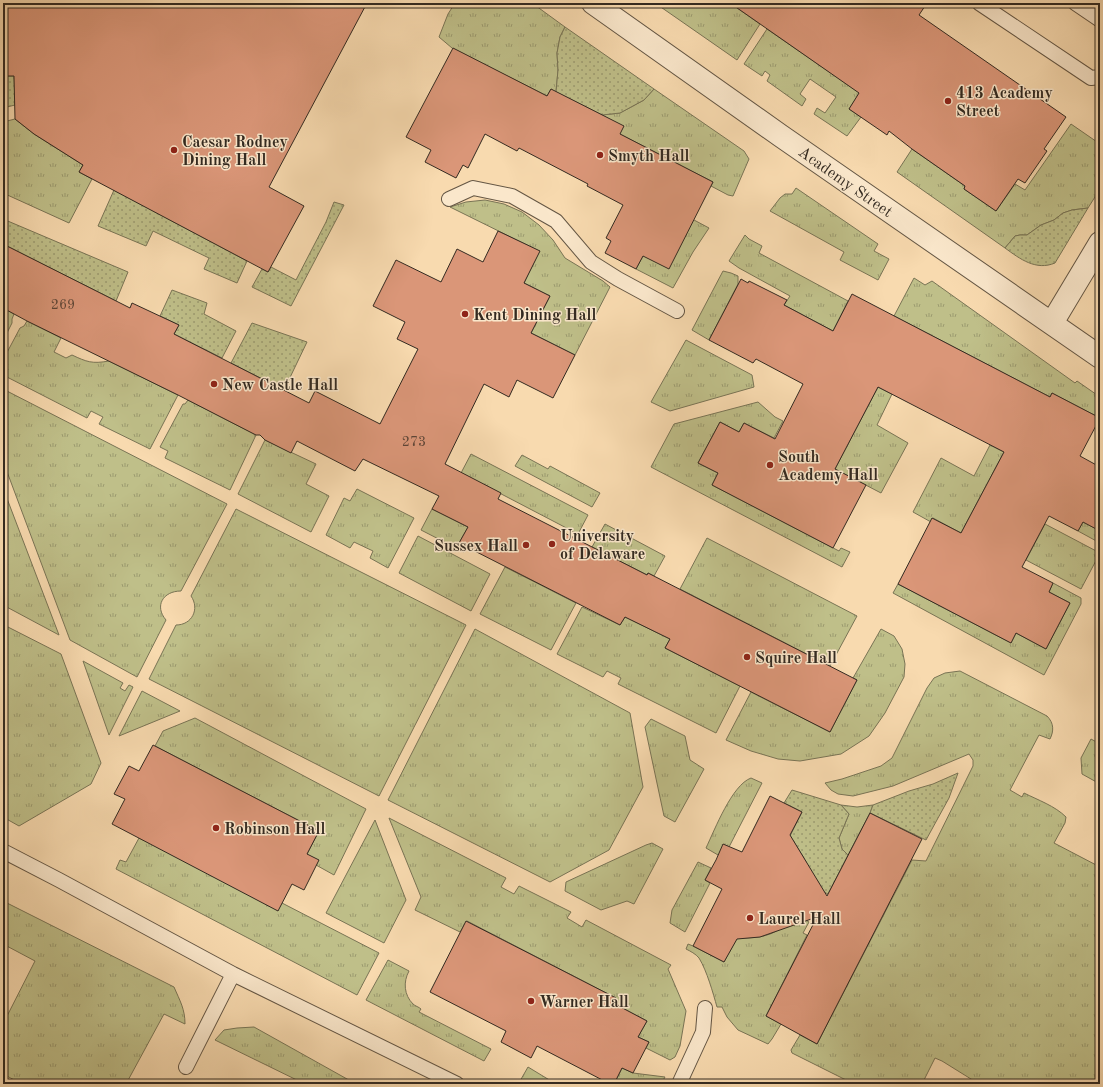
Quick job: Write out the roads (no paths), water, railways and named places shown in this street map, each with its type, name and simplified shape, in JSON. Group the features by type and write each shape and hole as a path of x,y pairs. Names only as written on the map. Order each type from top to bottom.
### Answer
{"street":[{"name":"Academy Street","path":"593,3 781,136 1100,357"},
{"path":"1052,323 1100,243"}],"lane":[{"path":"979,3 1091,78 1100,77"},
{"path":"1075,3 1100,20"},
{"path":"449,199 473,188 512,196 556,221 591,262 618,279 677,311"},
{"path":"3,851 66,883 233,974 457,1084"},
{"path":"186,1067 233,974"},
{"path":"679,1084 703,1032 705,1008"}],"place":[{"name":"413 Academy Street","path":"948,101"},
{"name":"Caesar Rodney Dining Hall","path":"174,150"},
{"name":"Smyth Hall","path":"600,155"},
{"name":"Kent Dining Hall","path":"465,314"},
{"name":"New Castle Hall","path":"214,384"},
{"name":"South Academy Hall","path":"770,465"},
{"name":"University of Delaware","path":"552,544"},
{"name":"Sussex Hall","path":"526,545"},
{"name":"Squire Hall","path":"747,657"},
{"name":"Robinson Hall","path":"216,828"},
{"name":"Laurel Hall","path":"750,918"},
{"name":"Warner Hall","path":"531,1001"}]}
